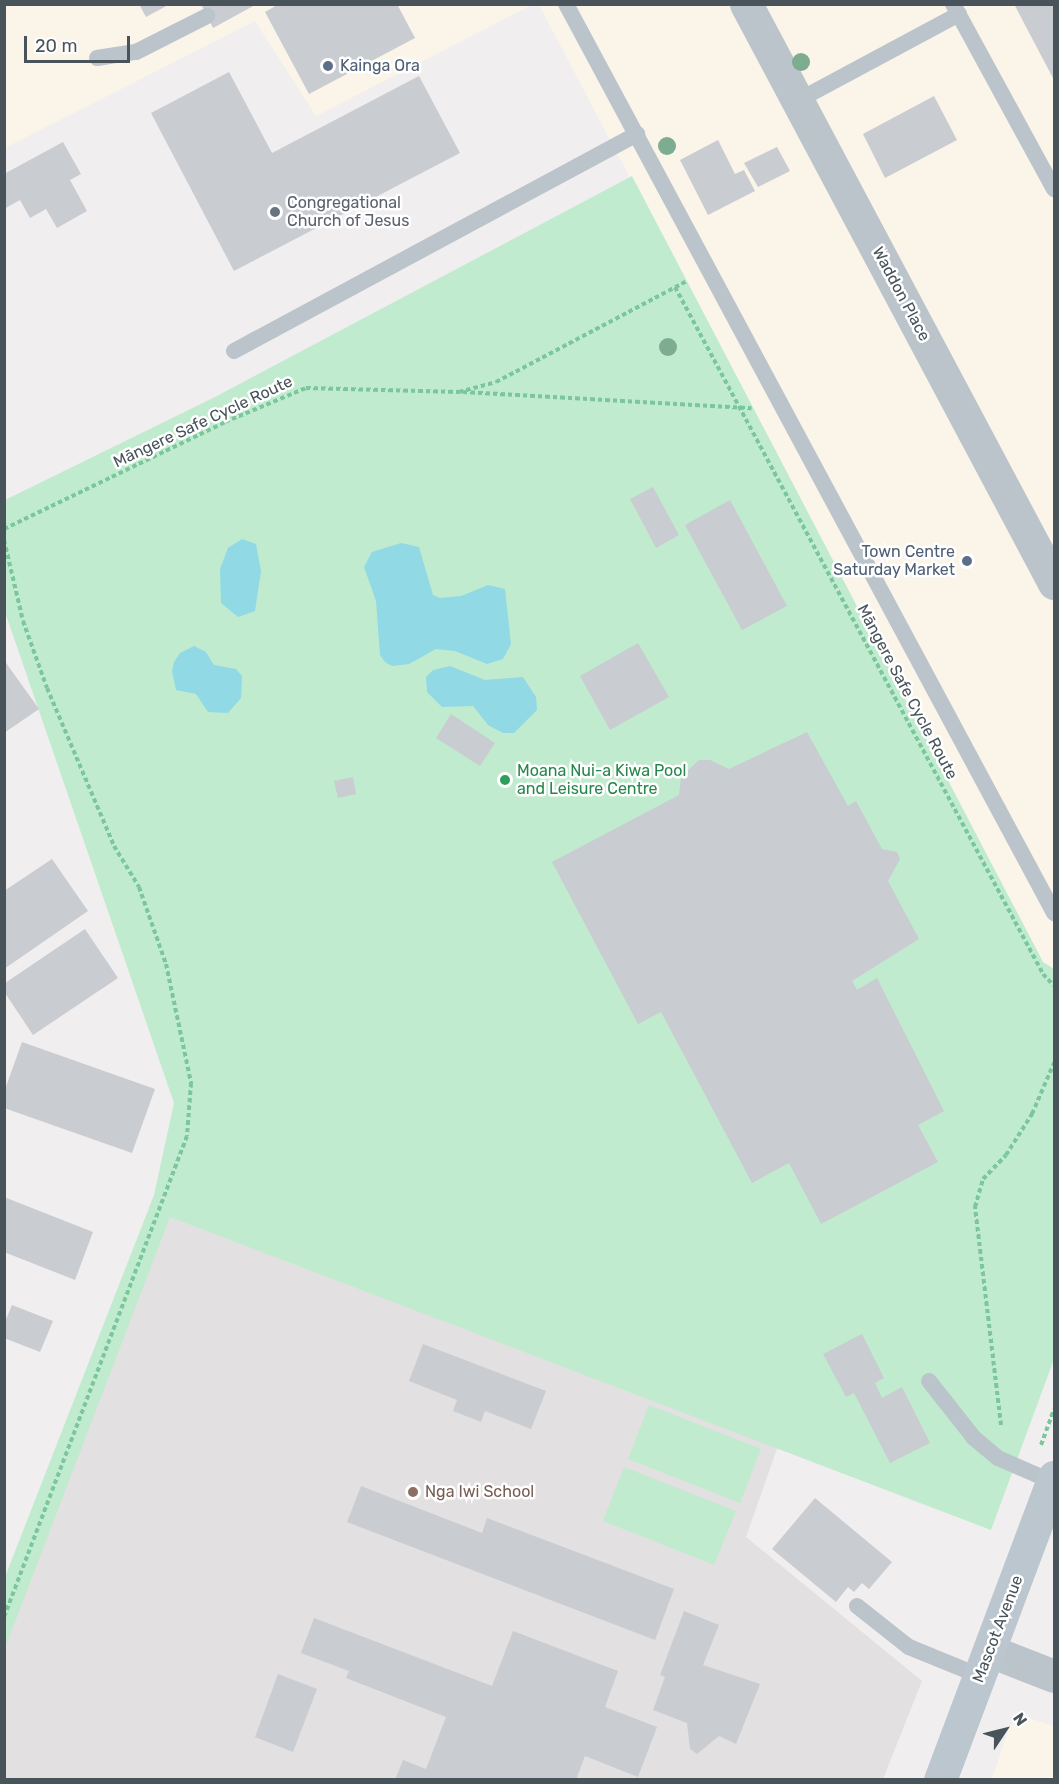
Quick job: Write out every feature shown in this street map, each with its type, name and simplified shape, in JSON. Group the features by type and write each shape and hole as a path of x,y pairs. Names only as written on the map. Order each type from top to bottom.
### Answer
{"main road":[{"name":"Mascot Avenue","path":"940,1779 1054,1480"}],"street":[{"name":"Waddon Place","path":"746,4 1051,569"},
{"path":"985,1663 1054,1676"}],"lane":[{"path":"566,4 1054,913"},
{"path":"797,101 956,9 1054,189"},
{"path":"97,58 129,54 207,16"},
{"path":"234,351 637,134"},
{"path":"929,1381 974,1438 998,1458 1054,1480"},
{"path":"857,1606 909,1647 985,1663"}],"path":[{"name":"Māngere Safe Cycle Route","path":"459,392 496,382 685,282"},
{"name":"Māngere Safe Cycle Route","path":"675,287 1043,974 1054,986"},
{"name":"Māngere Safe Cycle Route","path":"4,529 225,422 306,388 459,392 784,411"},
{"path":"4,540 23,621 47,688 114,846 139,887 166,964 191,1083 187,1136 4,1617"},
{"path":"998,1458 1002,1432 975,1207 983,1179 1006,1155 1032,1114 1054,1064"}],"shaded area":[{"path":"5,5 532,5 316,116 255,21 5,148"},
{"name":"Town Centre Saturday Market","path":"539,5 1054,5 1054,969 1043,962"},
{"name":"Nga Iwi School","path":"169,1216 778,1446 746,1537 922,1681 883,1779 5,1780 4,1648"},
{"path":"1020,1715 1054,1726 1054,1779 992,1779 1009,1727"}],"green space":[{"path":"632,176 1043,962 1054,969 1054,1359 991,1530 170,1217 5,1648 5,1577 154,1195 174,1103 5,612 5,500 215,397"},
{"path":"649,1405 761,1449 740,1503 628,1459"},
{"path":"624,1467 736,1511 714,1565 603,1521"}],"water":[{"path":"242,539 256,544 261,571 255,611 238,617 221,603 220,569 228,548"},
{"path":"401,543 419,547 433,595 440,598 461,596 488,585 505,589 511,644 503,659 487,664 455,651 436,649 409,664 392,666 385,662 380,655 376,601 364,567 372,552"},
{"path":"194,646 206,652 214,665 236,669 242,676 241,698 228,713 208,712 196,694 176,690 172,671 174,662 180,653"},
{"path":"450,666 485,680 523,677 536,697 537,710 514,733 503,733 488,725 473,706 442,707 427,692 426,677 433,670"}],"building":[{"path":"139,4 170,4 146,17"},
{"path":"201,4 257,4 213,28"},
{"name":"Kainga Ora","path":"279,4 397,4 415,38 309,94 265,12"},
{"path":"1014,4 1054,4 1054,80"},
{"name":"Congregational Church of Jesus","path":"229,72 272,153 419,76 460,153 234,271 151,113"},
{"path":"934,96 957,140 885,178 863,134"},
{"path":"718,140 735,174 744,170 755,191 708,215 680,160"},
{"path":"63,142 81,174 70,180 87,211 57,228 46,209 30,218 20,200 4,209 4,174"},
{"path":"777,147 790,171 758,187 744,163"},
{"path":"653,487 679,535 656,548 630,499"},
{"path":"730,500 787,606 742,630 685,525"},
{"path":"638,643 669,697 610,730 580,676"},
{"path":"4,660 39,709 4,733"},
{"path":"451,714 495,743 480,766 436,738"},
{"path":"807,732 848,806 856,801 882,849 897,852 900,859 888,881 919,939 852,981 857,990 877,978 944,1111 918,1125 938,1162 821,1224 789,1163 752,1183 661,1012 638,1024 552,862 679,795 681,777 699,760 710,760 729,769"},
{"path":"353,777 356,794 338,798 334,781"},
{"path":"52,859 88,911 4,969 4,891"},
{"path":"85,929 118,978 33,1035 5,993 5,983"},
{"path":"22,1042 155,1089 132,1153 4,1108 4,1092"},
{"path":"4,1197 93,1232 75,1280 4,1252"},
{"path":"12,1305 53,1321 40,1352 4,1338 4,1324"},
{"path":"862,1334 884,1378 875,1383 882,1398 902,1387 930,1443 890,1463 854,1393 846,1397 823,1354"},
{"path":"423,1344 546,1391 531,1429 485,1411 481,1422 453,1411 457,1400 409,1381"},
{"path":"361,1486 482,1533 487,1518 674,1589 655,1640 347,1522"},
{"path":"815,1498 892,1562 869,1589 862,1583 854,1592 848,1587 836,1602 772,1549"},
{"path":"684,1611 719,1625 703,1665 760,1684 736,1744 719,1736 697,1754 690,1749 687,1723 653,1710 665,1677 660,1675"},
{"path":"314,1618 492,1686 513,1631 618,1671 605,1707 657,1727 638,1777 585,1756 576,1780 395,1780 403,1760 426,1769 446,1717 346,1678 349,1671 301,1653"},
{"path":"278,1674 317,1689 293,1752 255,1737"}],"place":[{"name":"Kainga Ora","path":"328,66"},
{"name":"Congregational Church of Jesus","path":"275,212"},
{"name":"Town Centre Saturday Market","path":"967,561"},
{"name":"Moana Nui-a Kiwa Pool and Leisure Centre","path":"505,780"},
{"name":"Nga Iwi School","path":"413,1492"}]}
